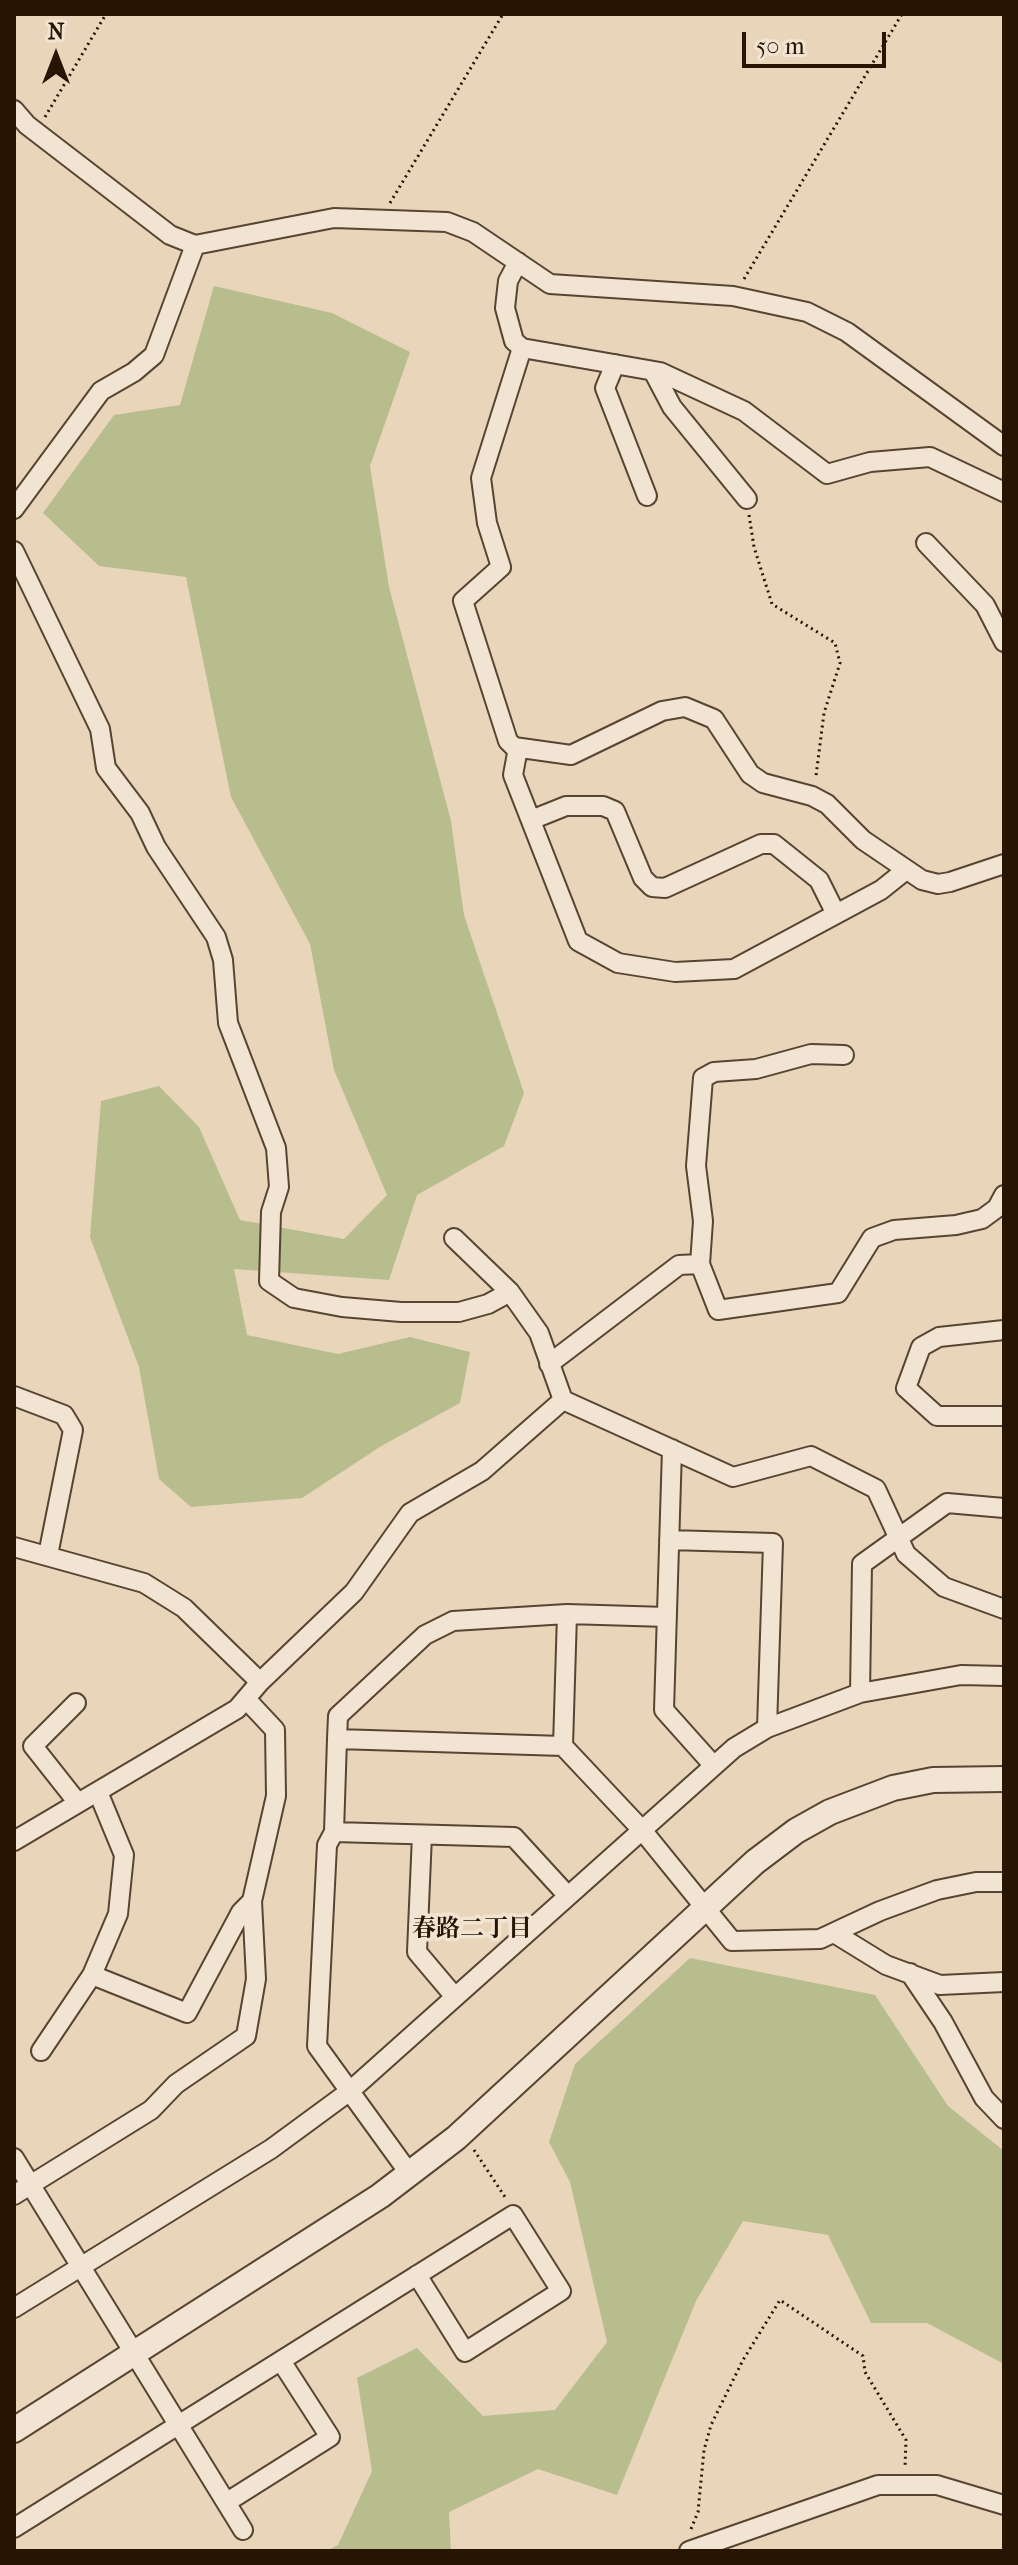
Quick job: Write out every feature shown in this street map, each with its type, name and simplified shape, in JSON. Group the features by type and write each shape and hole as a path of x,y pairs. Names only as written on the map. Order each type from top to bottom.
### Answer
{"street":[{"path":"14,110 36,132 170,235 195,245 334,218 447,222 473,232 550,284 733,296 807,312 847,332 1004,446"},
{"path":"14,509 101,391 134,372 154,355 195,245"},
{"path":"518,262 508,281 505,308 514,341 522,348 653,371 744,411 827,474 870,462 930,457 1004,492"},
{"path":"522,348 481,478 487,523 501,567 463,601 508,741 518,748 571,755 586,751 662,711 685,707 714,719 750,774 763,783 812,796 827,804 863,840 922,880 938,884 1004,864"},
{"path":"615,364 605,388 647,496"},
{"path":"653,371 672,407 747,499"},
{"path":"926,543 985,605 1004,642"},
{"path":"14,551 100,729 106,768 140,813 156,847 216,937 223,960 228,1023 276,1148 279,1187 271,1212 269,1281 294,1298 342,1307 401,1312 459,1312 488,1304 510,1292"},
{"path":"518,748 513,775 578,941 618,963 675,972 734,969 881,890 906,870"},
{"path":"531,820 566,806 603,806 615,811 643,878 652,887 665,888 761,844 774,844 819,880 836,914"},
{"path":"844,1055 811,1054 756,1069 714,1072 703,1078 696,1166 703,1221 700,1264 718,1310 838,1293 872,1238 894,1230 956,1225 982,1219 997,1208 1004,1195"},
{"path":"454,1238 510,1292 539,1333 563,1400 733,1477 811,1456 876,1489 906,1554 944,1587 1004,1609"},
{"path":"549,1364 679,1265 700,1264"},
{"path":"1004,1330 939,1337 921,1347 906,1388 937,1416 1004,1416"},
{"path":"14,1396 64,1415 73,1430 48,1555"},
{"path":"14,1841 237,1709 260,1682 354,1592 410,1513 482,1471 563,1400"},
{"path":"672,1449 664,1710 714,1766"},
{"path":"860,1693 862,1564 947,1503 1004,1508"},
{"path":"669,1540 773,1543 767,1728"},
{"path":"14,1547 144,1583 184,1608 260,1682"},
{"path":"409,2173 317,2046 327,1845 334,1832 338,1716 425,1635 453,1621 567,1614 667,1617"},
{"path":"567,1614 563,1746 642,1830 732,1941 820,1939 937,1890 976,1882 1004,1882"},
{"path":"14,2308 271,2149 350,2091 714,1766 767,1728 860,1693 961,1675 1004,1676"},
{"path":"14,2195 151,2110 176,2084 246,2036 256,1979 252,1901 276,1796 275,1730 246,1699"},
{"path":"76,1703 33,1746 78,1803"},
{"path":"337,1739 563,1746"},
{"path":"14,2430 367,2204 409,2173 461,2133 755,1862 796,1831 830,1812 893,1788 933,1780 1004,1779"},
{"path":"41,2051 92,1975 118,1914 124,1855 98,1792"},
{"path":"334,1832 514,1837 568,1896"},
{"path":"422,1835 417,1952 455,1997"},
{"path":"92,1975 187,2013 241,1912 252,1901"},
{"path":"834,1933 886,1965 940,1985 1004,1982"},
{"path":"910,1973 943,2022 984,2098 1004,2119"},
{"path":"14,2158 243,2530"},
{"path":"14,2528 179,2425 417,2275 513,2215 561,2291 465,2352 417,2275"},
{"path":"227,2502 330,2437 281,2361"},
{"path":"688,2545 878,2485 937,2485 1004,2505"}],"path":[{"path":"36,132 106,14"},
{"path":"381,218 503,14"},
{"path":"733,296 902,14"},
{"path":"747,499 754,547 772,604 835,643 840,663 824,713 822,751 812,796"},
{"path":"461,2133 500,2187 513,2215"},
{"path":"688,2545 698,2512 704,2450 711,2425 743,2360 780,2300 863,2356 865,2372 906,2440 904,2483"}],"green space":[{"path":"214,286 332,313 410,352 370,466 389,587 451,821 464,915 524,1093 504,1146 417,1195 389,1280 234,1269 247,1335 338,1354 410,1337 470,1352 460,1403 383,1445 302,1498 191,1507 159,1479 139,1367 90,1237 101,1101 159,1086 199,1127 240,1220 344,1239 387,1195 334,1070 310,944 231,797 186,577 99,566 43,513 114,415 180,405"},
{"path":"690,1958 875,1995 948,2106 1004,2151 1004,2364 927,2323 871,2323 828,2235 743,2221 696,2301 617,2495 538,2469 449,2512 451,2551 326,2551 338,2545 372,2471 357,2378 417,2348 483,2416 555,2410 607,2342 570,2182 549,2142 575,2064"}],"district":[{"name":"春路二丁目","path":"472,1930"}]}
